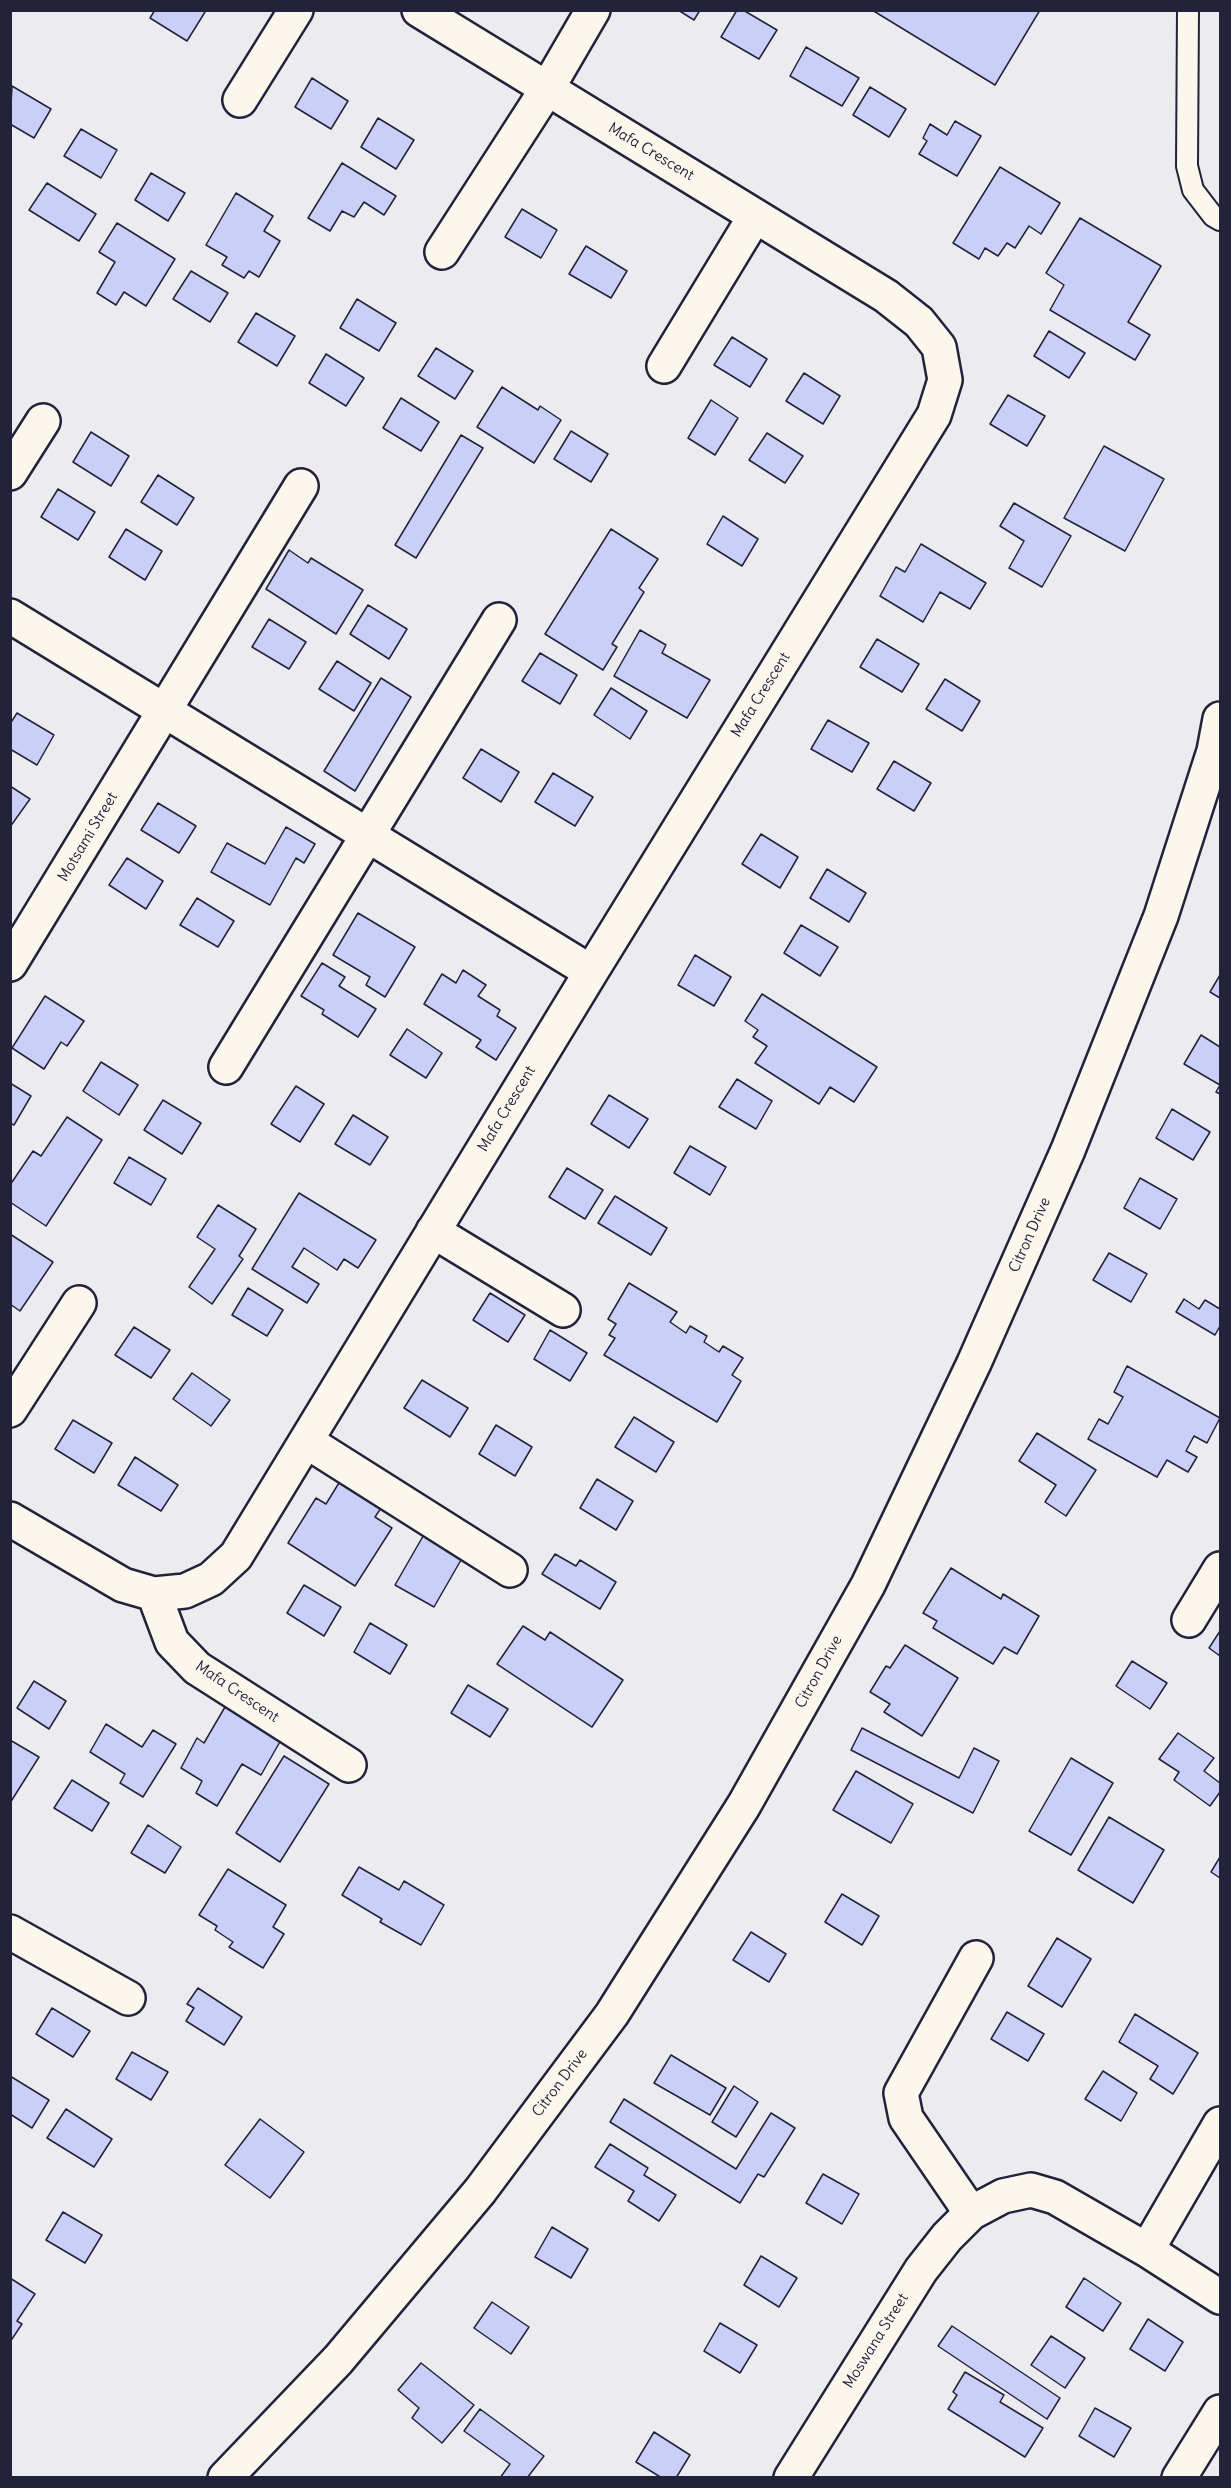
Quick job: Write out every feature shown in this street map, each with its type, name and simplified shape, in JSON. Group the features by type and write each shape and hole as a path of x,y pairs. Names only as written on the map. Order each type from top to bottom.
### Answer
{"street":[{"path":"240,100 296,10"},
{"name":"Mafa Crescent","path":"10,1519 123,1585 154,1594 185,1591 211,1580 236,1556 591,972 934,415 945,380 939,347 919,322 886,296 419,10"},
{"path":"442,252 547,89 593,10"},
{"path":"664,366 755,216"},
{"path":"10,473 43,421"},
{"name":"Motsami Street","path":"10,964 301,486"},
{"path":"10,616 591,972"},
{"path":"226,1067 499,620"},
{"name":"Citron Drive","path":"225,2478 338,2360 480,2191 612,2014 750,1795 868,1585 974,1363 1068,1150 1157,927 1217,744 1221,719"},
{"path":"433,1231 562,1310"},
{"path":"10,1410 79,1303"},
{"path":"306,1441 510,1570"},
{"path":"1189,1620 1221,1569"},
{"name":"Mafa Crescent","path":"154,1594 172,1642 197,1668 349,1765"},
{"path":"10,1932 128,1998"},
{"path":"971,2212 906,2118 902,2093 976,1958"},
{"path":"1147,2250 1221,2124"},
{"name":"Moswana Street","path":"791,2478 921,2270 947,2236 971,2212 1003,2196 1031,2190 1055,2197 1147,2250 1221,2297"},
{"path":"1179,2478 1221,2412"}],"lane":[{"path":"1188,10 1187,166 1193,190 1213,216 1221,220"}],"building":[{"path":"155,10 202,10 205,12 187,41 150,18"},
{"path":"678,10 700,10 694,20"},
{"path":"737,10 743,10 777,30 759,59 721,37"},
{"path":"872,10 1040,10 995,85"},
{"path":"806,47 859,78 842,106 790,76"},
{"path":"312,78 348,101 331,129 295,107"},
{"path":"12,86 51,109 34,138 10,124"},
{"path":"870,87 906,109 889,137 853,115"},
{"path":"378,118 414,140 396,169 361,147"},
{"path":"955,121 981,136 957,176 919,154 927,141 923,138 930,124 947,135"},
{"path":"81,129 117,150 101,178 64,156"},
{"path":"342,163 396,196 384,215 364,202 354,217 342,211 330,231 308,218"},
{"path":"1000,167 1060,203 1041,234 1029,226 1015,248 1007,243 998,256 985,248 979,259 953,243"},
{"path":"151,173 185,193 168,221 135,200"},
{"path":"47,183 96,214 79,241 29,210"},
{"path":"236,193 273,216 264,231 280,241 259,277 249,271 244,278 222,265 227,257 206,245"},
{"path":"522,209 557,230 541,258 505,237"},
{"path":"1080,218 1161,266 1128,322 1150,335 1135,360 1050,310 1064,285 1046,273"},
{"path":"117,223 175,259 146,306 124,292 116,305 97,293 115,262 99,252"},
{"path":"586,246 627,271 611,298 569,274"},
{"path":"191,271 228,293 210,322 173,299"},
{"path":"357,299 396,323 379,351 340,328"},
{"path":"256,313 295,336 277,366 238,342"},
{"path":"1049,331 1085,353 1069,378 1034,356"},
{"path":"732,337 767,359 750,387 714,365"},
{"path":"436,348 473,371 455,399 418,376"},
{"path":"326,354 364,378 346,406 309,383"},
{"path":"804,373 840,396 823,424 786,401"},
{"path":"502,387 538,410 540,406 561,420 534,463 477,427"},
{"path":"1008,395 1045,416 1027,446 990,424"},
{"path":"401,398 439,422 421,451 383,428"},
{"path":"711,400 738,418 715,455 688,438"},
{"path":"571,431 608,454 591,482 554,459"},
{"path":"91,432 129,456 111,486 73,462"},
{"path":"767,433 803,456 785,483 749,460"},
{"path":"461,435 483,448 416,558 395,545"},
{"path":"1104,446 1164,479 1125,551 1064,518"},
{"path":"158,475 194,498 177,525 141,502"},
{"path":"58,489 95,512 78,540 41,517"},
{"path":"1014,503 1071,536 1042,587 1009,568 1024,541 1000,526"},
{"path":"723,516 758,539 742,566 707,544"},
{"path":"126,529 162,551 145,580 109,557"},
{"path":"611,529 658,559 639,588 644,592 612,644 617,647 603,670 545,634"},
{"path":"921,544 986,583 970,609 940,592 923,622 880,596 896,567 905,572"},
{"path":"289,550 308,563 311,558 363,590 336,634 266,589"},
{"path":"368,605 407,629 389,659 350,634"},
{"path":"269,619 306,642 289,669 252,647"},
{"path":"640,630 666,645 662,653 710,680 687,718 614,676"},
{"path":"877,639 919,664 902,692 860,667"},
{"path":"540,653 577,675 560,704 522,681"},
{"path":"337,661 371,683 354,711 319,689"},
{"path":"381,678 411,697 355,791 324,771"},
{"path":"945,679 980,701 962,731 926,709"},
{"path":"611,688 647,711 630,739 594,715"},
{"path":"17,713 54,735 37,765 10,749 10,724"},
{"path":"828,720 869,743 852,772 811,749"},
{"path":"481,749 519,772 501,802 463,778"},
{"path":"894,761 931,783 914,811 877,789"},
{"path":"553,773 593,797 575,826 535,802"},
{"path":"10,786 30,799 10,827"},
{"path":"158,803 196,826 179,853 141,830"},
{"path":"286,827 315,844 304,863 296,858 270,905 211,872 227,843 265,864"},
{"path":"761,834 798,857 780,888 742,864"},
{"path":"127,858 163,881 146,909 109,885"},
{"path":"827,869 866,893 849,922 810,898"},
{"path":"197,898 234,921 218,947 180,925"},
{"path":"358,913 415,947 385,997 366,985 370,977 333,955"},
{"path":"801,925 838,947 820,976 784,953"},
{"path":"695,955 731,977 714,1006 678,985"},
{"path":"322,963 345,977 339,986 376,1009 358,1037 322,1014 324,1010 301,996"},
{"path":"463,970 486,985 478,996 500,1010 497,1016 516,1028 496,1060 476,1047 481,1040 424,1004 442,974 456,983"},
{"path":"1220,975 1220,998 1210,992"},
{"path":"762,994 877,1067 854,1102 830,1087 819,1104 755,1063 767,1046 753,1037 758,1030 745,1021"},
{"path":"45,996 84,1021 67,1046 61,1042 44,1069 12,1048"},
{"path":"407,1029 442,1053 426,1078 390,1055"},
{"path":"1201,1035 1220,1047 1220,1085 1184,1064"},
{"path":"101,1062 138,1085 119,1115 83,1091"},
{"path":"737,1079 772,1101 756,1129 719,1107"},
{"path":"10,1083 31,1096 14,1125 10,1123"},
{"path":"296,1086 324,1104 300,1142 271,1124"},
{"path":"609,1095 648,1119 629,1148 591,1124"},
{"path":"163,1100 201,1123 182,1154 144,1130"},
{"path":"1172,1109 1210,1132 1193,1160 1156,1138"},
{"path":"353,1115 388,1137 370,1165 335,1144"},
{"path":"67,1117 102,1140 46,1226 10,1202 10,1185 33,1151 41,1156"},
{"path":"690,1146 726,1167 710,1195 674,1173"},
{"path":"129,1157 166,1179 151,1205 114,1183"},
{"path":"567,1168 603,1190 585,1219 549,1197"},
{"path":"1140,1178 1177,1199 1160,1229 1124,1208"},
{"path":"299,1193 376,1240 358,1268 344,1259 337,1270 304,1248 292,1267 319,1284 307,1303 252,1269"},
{"path":"615,1196 667,1228 651,1255 598,1223"},
{"path":"218,1205 256,1229 239,1256 243,1259 212,1304 189,1287 215,1249 197,1237"},
{"path":"10,1234 53,1262 20,1311 10,1304"},
{"path":"1109,1253 1147,1274 1131,1302 1093,1280"},
{"path":"629,1283 677,1312 670,1322 686,1333 690,1326 707,1336 704,1342 719,1352 723,1346 743,1358 732,1375 741,1381 717,1422 604,1355 615,1338 609,1335 616,1324 608,1319"},
{"path":"248,1288 283,1310 267,1336 232,1315"},
{"path":"490,1293 525,1315 508,1342 473,1320"},
{"path":"1184,1299 1199,1309 1205,1300 1220,1309 1220,1326 1215,1335 1176,1312"},
{"path":"134,1327 170,1350 151,1378 115,1355"},
{"path":"550,1330 587,1353 570,1381 534,1359"},
{"path":"1127,1366 1220,1418 1207,1443 1194,1436 1186,1451 1197,1457 1188,1472 1167,1460 1157,1477 1088,1439 1099,1419 1108,1424 1123,1397 1114,1392"},
{"path":"192,1373 230,1400 211,1426 173,1399"},
{"path":"422,1380 468,1408 450,1437 404,1408"},
{"path":"634,1417 674,1442 656,1472 615,1447"},
{"path":"73,1420 112,1443 94,1473 55,1449"},
{"path":"496,1425 532,1447 515,1476 479,1454"},
{"path":"1037,1433 1096,1470 1066,1516 1045,1502 1056,1485 1019,1461"},
{"path":"135,1457 178,1485 161,1511 118,1485"},
{"path":"342,1478 383,1505 375,1517 392,1528 355,1586 288,1543 316,1498 326,1504"},
{"path":"597,1479 633,1501 616,1530 580,1508"},
{"path":"426,1531 465,1553 434,1607 395,1585"},
{"path":"555,1554 576,1566 580,1560 616,1582 600,1609 542,1574"},
{"path":"951,1568 1001,1599 1003,1594 1039,1616 1017,1654 1004,1647 993,1664 933,1628 937,1621 923,1613"},
{"path":"304,1585 341,1607 324,1636 287,1613"},
{"path":"370,1623 407,1645 390,1674 354,1652"},
{"path":"523,1626 545,1640 550,1632 623,1680 592,1727 497,1664"},
{"path":"1220,1631 1220,1656 1209,1648"},
{"path":"905,1645 958,1678 922,1736 884,1712 890,1704 870,1692 886,1666 890,1668"},
{"path":"1132,1661 1167,1683 1150,1709 1116,1686"},
{"path":"34,1681 66,1701 49,1729 17,1708"},
{"path":"468,1685 508,1709 490,1737 451,1713"},
{"path":"225,1707 281,1740 261,1775 242,1764 217,1806 196,1793 202,1781 181,1768 197,1738 204,1743"},
{"path":"106,1724 142,1747 153,1730 176,1744 143,1797 120,1783 125,1774 90,1752"},
{"path":"862,1728 959,1778 974,1748 999,1761 973,1813 851,1750"},
{"path":"1178,1733 1214,1758 1204,1771 1220,1783 1220,1792 1210,1806 1174,1780 1179,1772 1159,1759"},
{"path":"10,1740 39,1757 10,1803"},
{"path":"284,1756 329,1784 280,1862 236,1833"},
{"path":"1071,1758 1113,1783 1071,1855 1029,1831"},
{"path":"856,1771 913,1804 891,1843 833,1810"},
{"path":"72,1780 109,1803 92,1831 54,1808"},
{"path":"1109,1817 1164,1850 1133,1903 1078,1870"},
{"path":"148,1825 181,1847 165,1873 131,1853"},
{"path":"1220,1857 1220,1878 1211,1872"},
{"path":"359,1867 399,1890 404,1881 444,1905 421,1945 380,1922 382,1919 342,1895"},
{"path":"228,1869 286,1905 273,1927 284,1934 263,1968 229,1947 233,1942 215,1930 217,1926 199,1915"},
{"path":"842,1894 879,1916 862,1945 825,1922"},
{"path":"751,1932 786,1954 769,1982 733,1960"},
{"path":"1057,1938 1091,1959 1062,2007 1028,1986"},
{"path":"198,1988 242,2017 224,2045 186,2021 194,2008 187,2004"},
{"path":"52,2008 90,2031 73,2057 36,2034"},
{"path":"1007,2012 1044,2034 1028,2061 991,2039"},
{"path":"1135,2014 1198,2053 1173,2094 1150,2079 1158,2066 1119,2042"},
{"path":"132,2052 168,2072 151,2100 116,2079"},
{"path":"671,2055 726,2088 710,2115 654,2083"},
{"path":"1103,2071 1137,2093 1121,2121 1085,2099"},
{"path":"10,2076 49,2100 32,2128 10,2114"},
{"path":"734,2086 758,2102 736,2137 712,2122"},
{"path":"624,2099 736,2169 771,2113 795,2128 764,2177 758,2174 740,2203 610,2122"},
{"path":"66,2109 112,2139 94,2167 47,2138"},
{"path":"260,2119 304,2152 270,2198 225,2165"},
{"path":"610,2144 648,2168 644,2175 676,2195 659,2221 628,2201 634,2191 595,2167"},
{"path":"823,2174 859,2194 842,2224 806,2203"},
{"path":"63,2212 102,2235 85,2263 46,2240"},
{"path":"552,2227 588,2249 571,2278 535,2257"},
{"path":"761,2256 797,2278 779,2307 744,2285"},
{"path":"10,2278 35,2294 17,2321 22,2324 10,2342"},
{"path":"1084,2278 1121,2303 1103,2331 1066,2307"},
{"path":"492,2302 529,2327 511,2354 474,2328"},
{"path":"1148,2319 1183,2342 1165,2371 1130,2349"},
{"path":"720,2323 757,2345 740,2373 704,2351"},
{"path":"952,2326 1060,2398 1047,2419 938,2346"},
{"path":"1051,2336 1085,2358 1065,2388 1031,2365"},
{"path":"421,2363 474,2405 442,2443 412,2418 419,2408 398,2390"},
{"path":"965,2372 1004,2395 1000,2402 1043,2428 1025,2457 948,2409 957,2395 953,2392"},
{"path":"1095,2408 1131,2428 1114,2457 1079,2436"},
{"path":"480,2409 544,2456 527,2478 500,2478 510,2464 464,2431"},
{"path":"654,2432 690,2455 676,2478 662,2478 636,2462"}]}
